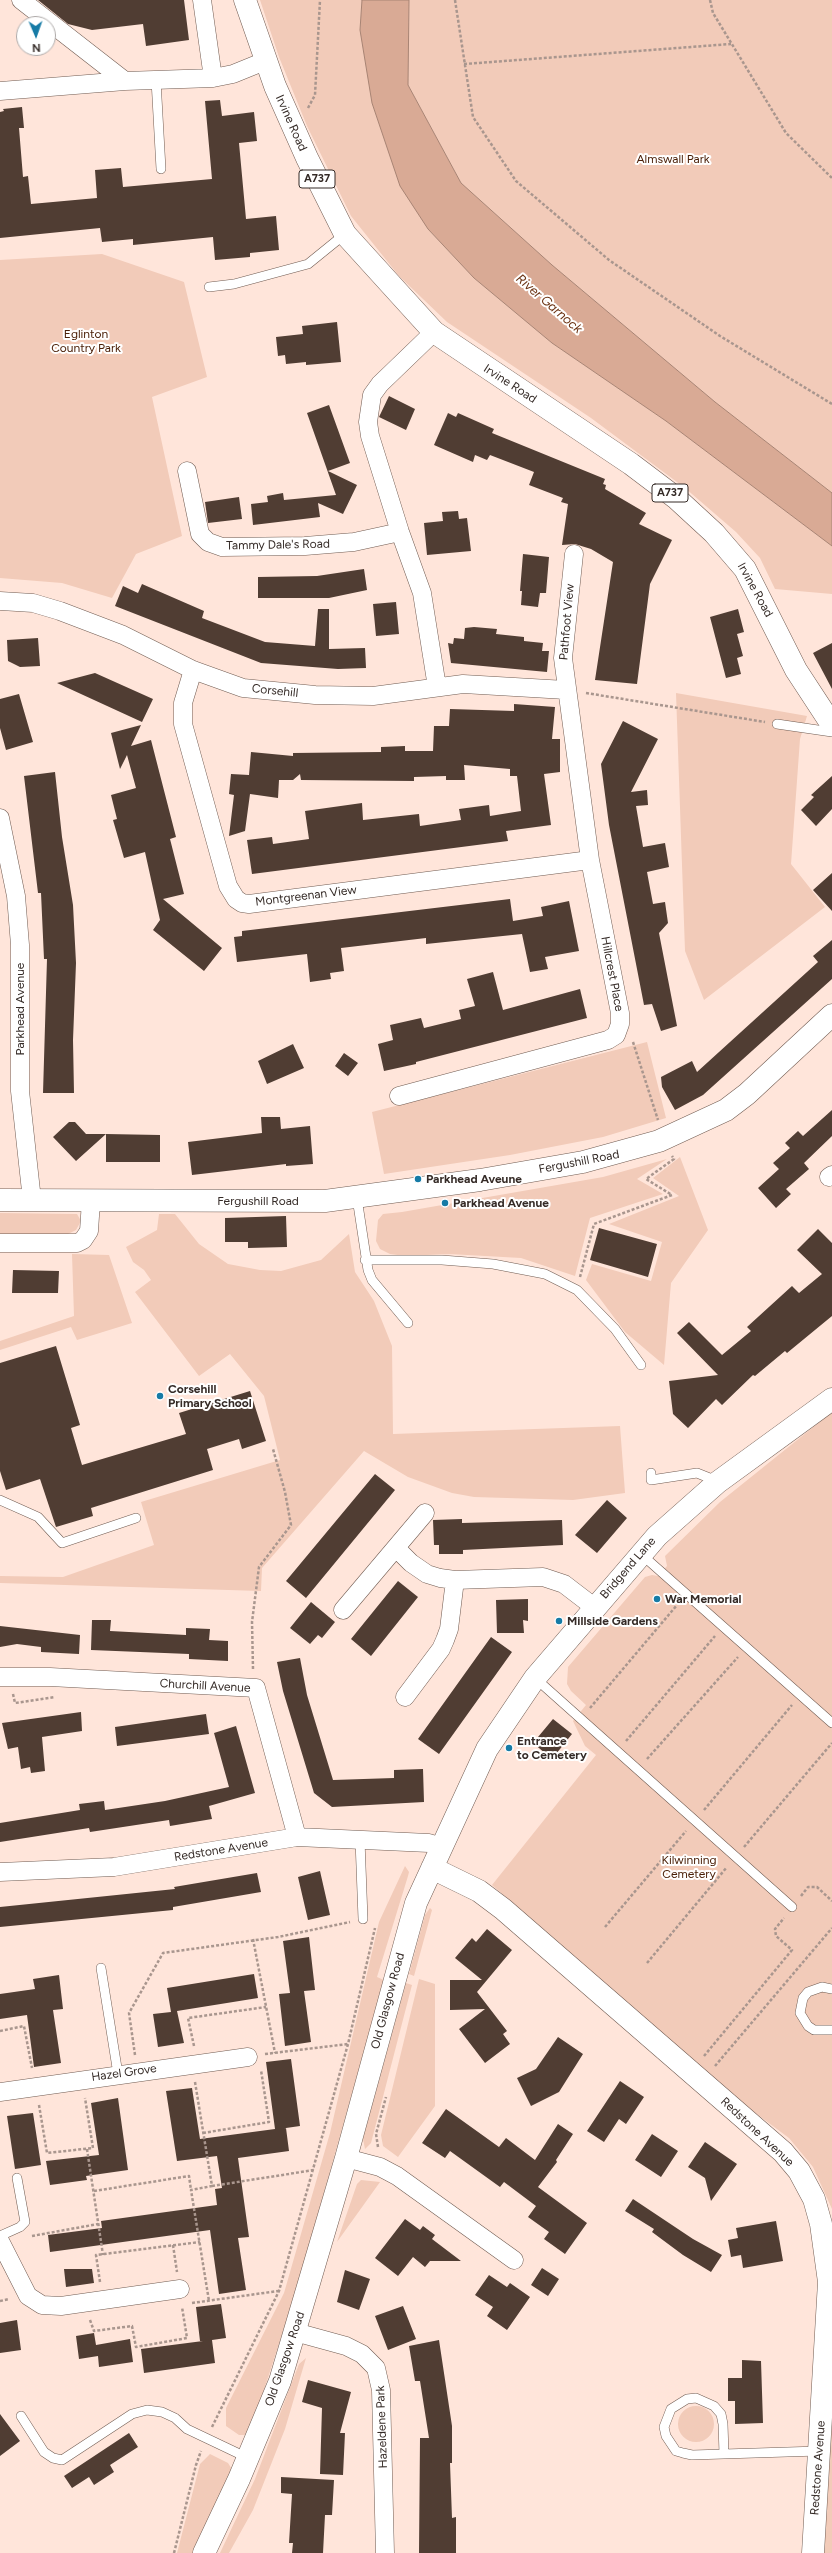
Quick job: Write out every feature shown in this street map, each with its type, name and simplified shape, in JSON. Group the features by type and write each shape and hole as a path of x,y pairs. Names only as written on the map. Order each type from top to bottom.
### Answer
{"main road":[{"name":"Irvine Road","path":"245,0 265,61 290,122 345,234 434,332 631,464 676,498 714,533 745,569 796,670 832,724"},
{"name":"Fergushill Road","path":"0,1200 325,1201 357,1198 480,1180 583,1162 623,1153 661,1131 704,1122 747,1094 832,1015"},
{"name":"Bridgend Lane","path":"442,1847 487,1749 535,1678 640,1554 656,1536 718,1482 832,1399"},
{"name":"Old Glasgow Road","path":"204,2553 248,2458 280,2381 296,2332 346,2158 416,1902 442,1847"},
{"name":"Redstone Avenue","path":"432,1868 479,1891 503,1909 783,2152 799,2171 814,2199 821,2224 829,2282 813,2553"}],"street":[{"path":"21,0 125,81"},
{"path":"202,0 213,78"},
{"path":"0,91 125,81 213,78 239,72 265,61"},
{"path":"434,332 380,384 372,395 369,405 370,436 400,532 422,593 436,687"},
{"name":"Tammy Dale's Road","path":"187,471 200,534 208,542 222,547 305,546 354,542 400,532"},
{"name":"Pathfoot View","path":"566,690 563,658 574,554"},
{"name":"Corsehill","path":"0,601 33,603 60,611 123,635 193,670 243,688 316,695 373,696 463,684 566,690"},
{"name":"Montgreenan View","path":"193,670 184,703 184,724 228,886 236,899 242,903 249,904 590,860"},
{"name":"Hillcrest Place","path":"399,1096 608,1040 616,1035 620,1024 620,1014 590,860 566,690"},
{"name":"Parkhead Avenue","path":"0,818 16,896 20,945 20,1091 32,1200"},
{"path":"0,1243 77,1243 83,1240 89,1231 91,1201"},
{"path":"343,1610 397,1549 425,1513"},
{"path":"397,1549 411,1563 427,1574 454,1580 543,1577 564,1584 594,1607"},
{"path":"405,1697 441,1649 445,1640 449,1629 454,1580"},
{"name":"Churchill Avenue","path":"0,1677 50,1677 256,1688 297,1837"},
{"name":"Redstone Avenue","path":"0,1872 114,1867 297,1837 429,1843 442,1847"},
{"name":"Hazel Grove","path":"0,2092 138,2071 254,2056"},
{"path":"346,2158 380,2167 397,2176 514,2260"},
{"path":"0,2240 28,2296 48,2306 82,2303 180,2289"},
{"name":"Hazeldene Park","path":"296,2332 346,2346 362,2354 376,2368 381,2390 385,2553"}],"lane":[{"path":"156,80 161,169"},
{"path":"209,287 234,284 308,264 345,234"},
{"path":"777,724 832,732"},
{"path":"357,1198 366,1260 372,1280 408,1324"},
{"path":"366,1260 442,1260 493,1264 545,1274 577,1290 614,1329 641,1365"},
{"path":"651,1473 651,1480 697,1473 718,1482"},
{"path":"0,1500 38,1516 62,1543 136,1518"},
{"path":"640,1554 832,1723"},
{"path":"535,1678 792,1907"},
{"path":"360,1840 364,1919"},
{"path":"101,1968 118,2074"},
{"path":"832,1989 822,1986 808,1992 803,1998 800,2013 808,2026 814,2030 832,2030"},
{"path":"0,2236 20,2227 25,2222 17,2178"},
{"path":"724,2454 723,2424 720,2414 714,2406 706,2401 687,2399 671,2409 664,2427 668,2440 676,2451 692,2455 724,2454 819,2450"},
{"path":"21,2416 44,2452 53,2458 62,2460 132,2414 147,2410 162,2412 175,2418 187,2429 248,2458"}],"path":[{"path":"290,122 306,111 315,95 320,0"},
{"path":"455,0 472,117 516,181 609,260 720,336 832,404"},
{"path":"710,0 713,13 786,134 832,178"},
{"path":"464,64 731,44"},
{"path":"566,690 777,724"},
{"path":"577,1290 594,1224 672,1195 646,1179 674,1159 661,1131 640,1062"},
{"path":"256,1688 252,1660 252,1622 259,1566 291,1525 285,1492 274,1449"},
{"path":"581,1719 686,1594"},
{"path":"617,1751 723,1626"},
{"path":"638,1770 747,1648"},
{"path":"703,2057 792,1950 776,1936 775,1929 808,1887 817,1887 832,1901"},
{"path":"138,2071 129,2013 163,1953 254,1939 278,1937 377,1917 348,2044 279,2291 207,2438 196,2465 174,2553"},
{"path":"714,2066 832,1928"},
{"path":"254,1939 275,2053"},
{"path":"212,2186 203,2133 188,2018 266,2007"},
{"path":"0,2031 24,2026 47,2153 94,2148 82,2079"},
{"path":"203,2133 269,2122 254,2056 348,2044"},
{"path":"379,2149 376,2134 386,2096"},
{"path":"87,2149 103,2255"},
{"path":"191,2190 314,2170"},
{"path":"94,2192 189,2176 209,2301"},
{"path":"20,2227 25,2237 98,2224"},
{"path":"103,2300 96,2255 200,2242"},
{"path":"173,2246 180,2289"},
{"path":"82,2303 94,2331 132,2326 136,2346 187,2338 182,2304 279,2291"}],"green space":[{"path":"260,0 362,0 360,30 428,229 474,278 552,343 666,421 832,546 832,594 775,589 760,558 736,532 685,488 591,418 447,322 399,276 351,216 307,126 279,57"},
{"name":"Almswall Park","path":"409,0 832,0 832,493 715,402 552,265 461,183 408,85"},
{"name":"Eglinton Country Park","path":"102,254 184,282 207,377 152,397 182,536 136,554 112,598 62,583 0,578 0,260"},
{"path":"676,693 807,716 800,739 791,864 825,907 704,1000 685,951"},
{"path":"647,1042 666,1118 603,1137 510,1155 384,1174 372,1112"},
{"path":"680,1157 708,1230 671,1283 664,1365 625,1332 586,1280 592,1264 651,1281 662,1242 609,1224 679,1196 653,1178"},
{"path":"667,1159 637,1179 663,1194 590,1218 575,1276 521,1258 449,1254 405,1256 390,1254 380,1249 376,1241 378,1220 383,1214 603,1177"},
{"path":"0,1213 77,1214 81,1221 76,1230 66,1235 0,1234"},
{"path":"159,1214 175,1214 199,1244 228,1264 260,1270 281,1271 321,1260 349,1234 355,1272 374,1301 392,1346 393,1434 620,1426 625,1493 573,1500 474,1497 452,1493 408,1477 364,1451 262,1568 261,1591 0,1583 0,1576 63,1577 154,1545 141,1502 280,1460 264,1396 230,1354 199,1376 135,1292 151,1280 144,1270 133,1262 126,1247 157,1230"},
{"path":"72,1254 109,1255 132,1323 77,1340 71,1327 0,1350 0,1341 74,1316"},
{"name":"Kilwinning Cemetery","path":"832,1412 832,2209 813,2167 789,2138 754,2112 705,2071 492,1885 596,1755 585,1746 573,1721 586,1705 571,1691 567,1684 568,1667 645,1577 652,1575 658,1576 667,1566 665,1556 720,1502"},
{"path":"405,1866 409,1872 408,1876 377,1977 384,1980 297,2288 251,2430 245,2435 239,2435 226,2426 226,2408 284,2293 330,2133 379,1922"},
{"path":"430,1908 432,1910 414,1976 409,1974 425,1915"},
{"path":"419,1979 435,1984 435,2106 398,2157 383,2146 381,2135"},
{"path":"406,1983 412,1985 371,2143 365,2149 363,2139"},
{"path":"361,2180 380,2182 337,2242 357,2184"},
{"path":"306,2358 285,2429 253,2510 229,2553 220,2553 255,2479 299,2364"},
{"path":"700,2406 709,2411 713,2417 713,2431 709,2437 700,2442 692,2442 683,2437 679,2431 678,2420 683,2411 689,2407"},
{"path":"832,2416 832,2553 823,2553"},
{"path":"210,2454 228,2463 233,2471 193,2553 177,2553 200,2464"}],"water":[{"name":"River Garnock","path":"362,0 409,0 408,85 461,183 552,265 715,402 832,493 832,546 666,421 552,343 474,278 428,229 400,186 372,103 360,30"}],"building":[{"path":"38,0 184,0 189,40 146,46 143,24 92,30 68,24"},
{"path":"220,100 222,116 254,112 257,141 239,143 246,219 276,216 279,250 250,253 250,257 215,260 213,237 133,245 133,239 102,242 100,228 0,238 0,112 4,111 3,109 22,107 24,128 19,128 23,177 28,176 31,204 97,198 95,170 121,168 123,187 212,179 205,101"},
{"path":"337,322 341,362 306,365 306,362 286,364 285,355 278,356 276,337 303,334 302,326"},
{"path":"389,396 415,409 406,430 379,417"},
{"path":"329,405 350,463 328,471 357,485 343,514 318,503 320,517 253,525 251,504 268,502 267,496 283,493 284,500 336,495 307,413"},
{"path":"448,413 456,417 458,413 494,429 492,433 605,479 603,484 606,485 605,489 646,513 639,524 672,540 650,584 637,684 595,680 613,562 591,549 575,544 562,545 568,504 561,502 563,498 529,485 534,472 490,455 487,460 475,455 473,462 434,445"},
{"path":"239,497 242,519 208,523 205,502"},
{"path":"458,511 459,519 467,518 471,551 427,555 424,523 443,521 442,512"},
{"path":"523,554 549,557 546,593 540,593 538,607 521,605 522,591 520,591"},
{"path":"364,569 367,590 329,598 258,598 258,577 317,576"},
{"path":"142,584 204,611 202,618 265,642 315,646 318,609 329,609 329,649 365,648 366,668 338,669 261,663 115,606 123,586 138,593"},
{"path":"396,602 399,634 376,636 373,604"},
{"path":"738,609 744,632 737,634 743,656 737,658 741,674 726,678 710,617"},
{"path":"474,627 497,629 496,634 524,637 524,641 543,643 542,651 549,651 547,672 451,663 448,643 453,644 454,638 464,639 465,628"},
{"path":"38,638 40,666 20,667 8,661 7,640"},
{"path":"832,643 832,689 813,653"},
{"path":"95,673 153,699 142,722 57,683"},
{"path":"19,694 33,742 6,750 0,728 0,699"},
{"path":"514,704 555,707 552,739 560,739 560,772 544,774 551,825 506,831 508,841 252,874 247,840 272,837 273,844 309,839 305,811 362,803 363,820 419,814 420,826 461,820 459,809 489,805 490,816 521,811 517,776 510,776 510,769 464,765 465,780 446,780 446,776 414,777 414,781 301,780 300,774 293,780 279,780 278,798 250,794 245,831 229,836 234,795 229,794 231,774 249,775 251,752 293,756 293,753 381,752 381,747 405,746 405,751 433,751 434,726 449,726 450,709 514,711"},
{"path":"623,721 658,739 631,792 647,790 648,805 636,806 643,847 665,843 669,867 647,872 653,904 665,902 668,923 659,933 677,1026 661,1031 652,1004 644,1005 609,825 601,764"},
{"path":"141,725 131,746 151,740 176,837 170,839 184,894 163,899 222,948 204,971 153,930 160,920 145,852 124,858 113,820 117,819 111,795 136,788 127,755 120,769 111,733"},
{"path":"55,772 62,837 73,905 76,963 73,1040 74,1093 43,1093 47,959 44,959 41,893 38,893 24,776"},
{"path":"832,776 832,809 816,826 801,810 814,797 811,795"},
{"path":"832,873 832,911 813,890"},
{"path":"510,899 513,921 543,916 541,907 569,901 579,951 545,957 548,969 530,972 522,934 426,944 426,938 341,948 344,971 330,973 331,979 310,982 307,954 237,962 234,937 242,936 242,931"},
{"path":"832,940 832,979 703,1095 675,1110 662,1087 661,1077 692,1061 697,1072 818,962 813,956"},
{"path":"493,972 503,1010 580,989 587,1018 416,1062 416,1064 384,1071 378,1044 393,1040 390,1025 421,1018 424,1028 461,1019 459,1010 475,1006 467,979"},
{"path":"293,1044 304,1068 267,1084 258,1061"},
{"path":"344,1053 358,1063 348,1076 335,1066"},
{"path":"832,1110 832,1136 804,1163 809,1169 786,1189 791,1194 776,1208 758,1188 779,1169 773,1163 790,1148 785,1143 798,1131 803,1136"},
{"path":"261,1117 280,1117 281,1129 310,1126 313,1164 286,1166 286,1164 192,1175 188,1142 262,1133"},
{"path":"69,1122 75,1122 86,1134 106,1134 76,1161 53,1137"},
{"path":"106,1134 160,1135 160,1162 106,1162"},
{"path":"286,1216 287,1247 248,1248 248,1242 225,1242 225,1218"},
{"path":"599,1228 657,1244 648,1277 590,1260"},
{"path":"818,1229 832,1243 832,1316 787,1353 785,1351 755,1376 753,1375 722,1405 716,1399 688,1428 673,1414 669,1381 718,1375 677,1333 689,1322 722,1355 751,1331 747,1327 792,1286 799,1293 822,1274 797,1250"},
{"path":"13,1270 59,1271 58,1293 12,1293"},
{"path":"56,1346 80,1425 71,1428 82,1465 186,1434 179,1413 250,1391 266,1441 242,1449 239,1439 207,1449 213,1470 91,1508 93,1516 56,1527 40,1479 6,1490 0,1471 0,1363"},
{"path":"375,1474 395,1490 306,1598 286,1581"},
{"path":"607,1500 627,1518 597,1553 575,1535"},
{"path":"462,1519 462,1523 562,1520 563,1545 463,1550 463,1554 439,1554 439,1545 434,1545 433,1520"},
{"path":"398,1581 418,1597 371,1656 351,1639"},
{"path":"528,1599 528,1621 523,1620 524,1633 497,1633 496,1600"},
{"path":"311,1602 335,1622 322,1638 318,1635 310,1644 290,1628"},
{"path":"92,1620 111,1620 110,1631 186,1635 186,1628 210,1629 209,1640 228,1641 228,1661 189,1659 189,1654 91,1650"},
{"path":"0,1626 80,1635 79,1654 41,1652 41,1647 17,1644 0,1647"},
{"path":"491,1637 512,1652 439,1754 418,1739"},
{"path":"300,1658 307,1695 333,1780 394,1778 394,1770 423,1769 424,1802 332,1807 314,1793 283,1691 277,1662"},
{"path":"81,1712 82,1731 42,1737 45,1771 31,1773 30,1767 21,1769 18,1747 8,1749 2,1723"},
{"path":"206,1714 209,1734 117,1746 115,1727"},
{"path":"553,1719 572,1734 552,1759 533,1743"},
{"path":"236,1726 255,1793 209,1806 212,1819 170,1826 169,1820 90,1832 89,1828 0,1842 0,1823 80,1810 79,1804 104,1801 105,1810 165,1801 229,1787 214,1733"},
{"path":"320,1871 330,1915 308,1920 298,1877"},
{"path":"257,1873 261,1892 173,1907 173,1910 0,1927 0,1907 175,1889 174,1887"},
{"path":"487,1929 512,1950 477,1992 507,2031 503,2034 510,2044 485,2063 459,2029 485,2009 450,2010 450,1980 482,1980 455,1958 472,1938 476,1942"},
{"path":"309,1937 315,1990 304,1991 311,2042 285,2046 279,1994 290,1993 283,1941"},
{"path":"254,1974 258,1998 177,2011 184,2043 158,2047 153,2014 171,2012 167,1988"},
{"path":"59,1975 63,2009 53,2010 61,2063 34,2067 27,2015 0,2019 0,1994 35,1989 33,1979"},
{"path":"558,2037 583,2054 559,2092 531,2106 517,2078 536,2069"},
{"path":"291,2059 300,2126 286,2128 289,2151 238,2158 249,2237 238,2238 246,2290 219,2294 210,2230 50,2252 48,2235 102,2228 101,2221 217,2205 215,2189 222,2188 217,2156 177,2161 166,2091 192,2088 200,2139 275,2129 266,2062"},
{"path":"620,2081 644,2097 626,2124 619,2119 604,2142 587,2131"},
{"path":"118,2098 128,2170 86,2176 87,2180 50,2185 46,2161 99,2155 91,2103"},
{"path":"446,2109 499,2147 506,2138 535,2160 558,2124 573,2134 556,2160 557,2162 538,2187 587,2223 565,2254 544,2239 549,2232 528,2217 536,2206 504,2182 500,2187 450,2151 445,2158 422,2143"},
{"path":"33,2113 41,2165 15,2169 7,2116"},
{"path":"652,2134 678,2151 661,2177 635,2160"},
{"path":"705,2142 737,2164 711,2201 705,2178 688,2167"},
{"path":"633,2199 693,2239 722,2255 711,2272 683,2255 652,2232 654,2229 625,2211"},
{"path":"405,2219 420,2230 423,2226 435,2235 432,2239 461,2261 430,2261 425,2267 413,2257 398,2276 375,2258"},
{"path":"776,2221 783,2261 743,2268 741,2255 731,2257 728,2240 738,2238 736,2228"},
{"path":"542,2268 559,2279 548,2296 531,2285"},
{"path":"64,2269 92,2269 94,2283 66,2287"},
{"path":"345,2270 370,2279 359,2310 337,2302"},
{"path":"489,2275 507,2287 510,2283 530,2297 507,2330 487,2316 493,2307 475,2295"},
{"path":"221,2304 226,2338 212,2340 215,2363 144,2373 141,2349 203,2341 200,2341 196,2307"},
{"path":"403,2306 416,2339 388,2350 375,2316"},
{"path":"17,2320 21,2350 0,2353 0,2323"},
{"path":"94,2333 96,2345 130,2339 133,2362 99,2367 98,2356 79,2359 76,2336"},
{"path":"439,2340 452,2426 452,2463 450,2463 452,2518 456,2517 456,2553 419,2553 420,2438 429,2438 420,2381 415,2381 409,2346"},
{"path":"742,2360 761,2361 763,2423 735,2424 735,2401 728,2401 728,2378 742,2378"},
{"path":"308,2380 351,2392 340,2433 345,2433 343,2475 320,2474 322,2408 302,2402"},
{"path":"0,2414 20,2441 0,2456"},
{"path":"129,2433 138,2447 110,2465 114,2472 94,2485 89,2477 72,2488 64,2476"},
{"path":"281,2477 334,2480 332,2515 325,2515 323,2553 292,2553 293,2543 289,2543 292,2494 281,2493"}],"place":[{"name":"Parkhead Aveune","path":"418,1179"},
{"name":"Parkhead Avenue","path":"445,1203"},
{"name":"Corsehill Primary School","path":"160,1396"},
{"name":"War Memorial","path":"657,1599"},
{"name":"Millside Gardens","path":"559,1621"},
{"name":"Entrance to Cemetery","path":"509,1748"}]}
